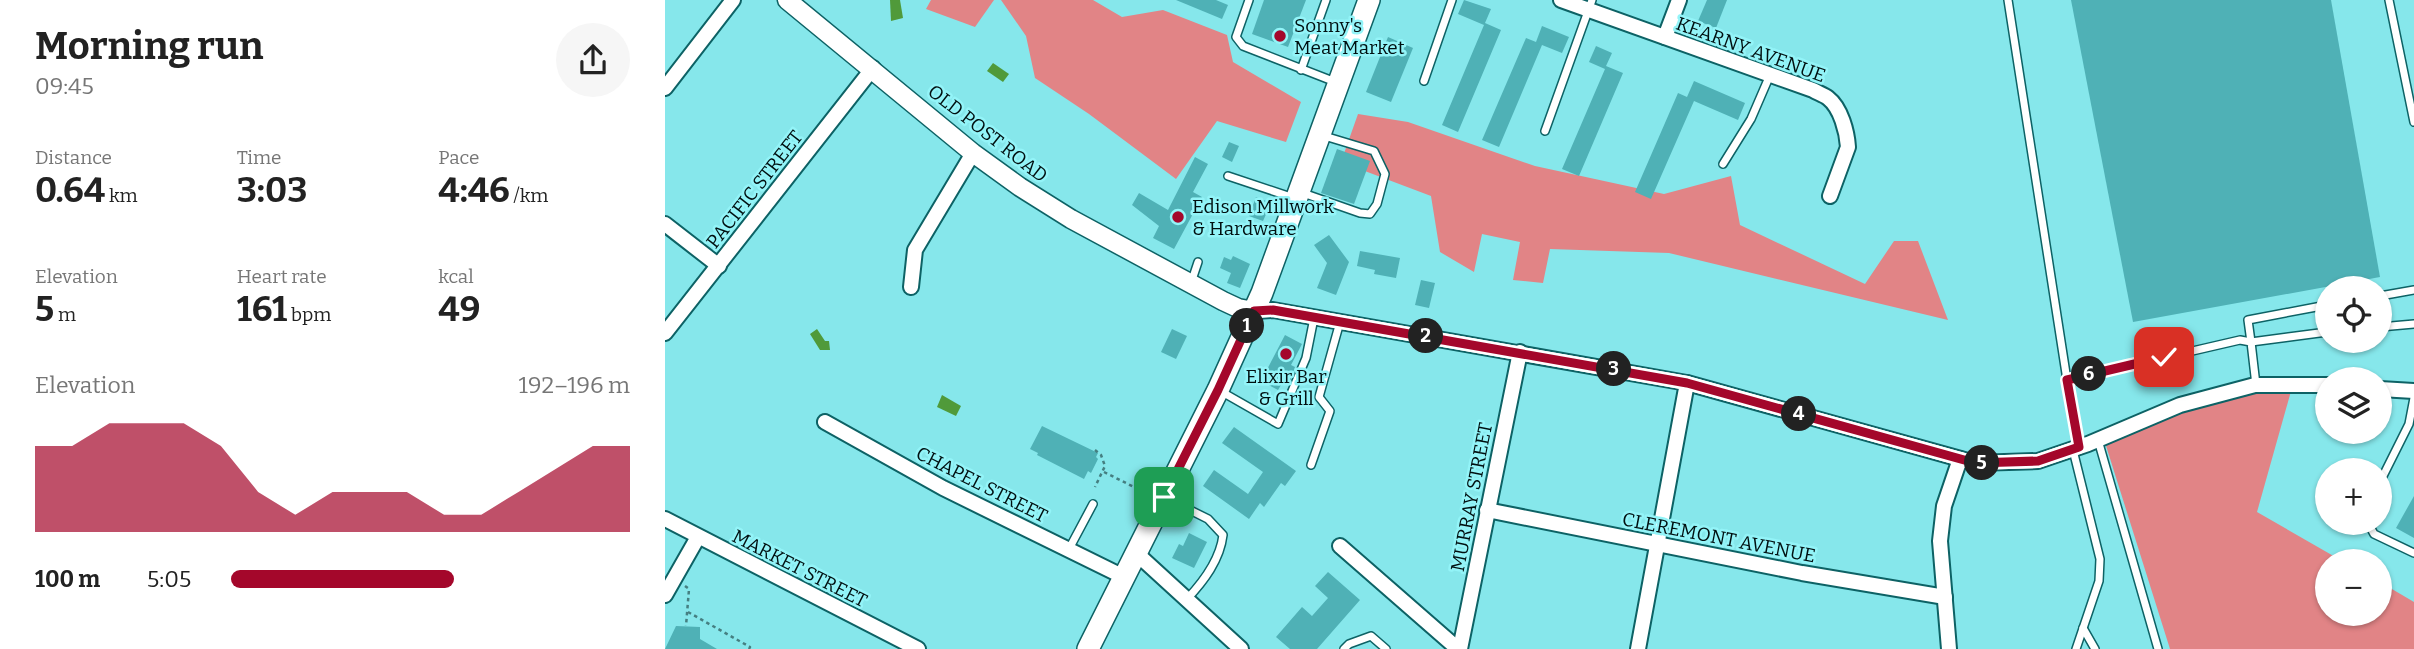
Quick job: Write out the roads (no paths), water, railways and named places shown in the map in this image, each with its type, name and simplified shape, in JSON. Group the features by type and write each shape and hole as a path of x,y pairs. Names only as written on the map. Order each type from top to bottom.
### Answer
{"main road":[{"path":"1088,649 1136,553 1155,495 1218,390 1254,311 1369,0"}],"street":[{"path":"665,88 733,0"},
{"name":"OLD POST ROAD","path":"787,0 873,68 973,153 1020,187 1071,219 1191,284 1238,307 1254,311"},
{"name":"KEARNY AVENUE","path":"1561,0 1590,5 1665,37 1828,98 1844,124 1848,147 1831,196"},
{"path":"1665,37 1679,0"},
{"name":"PACIFIC STREET","path":"665,333 873,68"},
{"path":"911,287 915,250 973,153"},
{"path":"665,224 719,266"},
{"path":"1254,311 1273,310 1687,383 1975,463 2038,461 2076,449 2180,405 2256,385 2315,385"},
{"name":"MURRAY STREET","path":"1459,649 1520,352"},
{"path":"1638,649 1687,383"},
{"path":"2392,390 2414,391"},
{"name":"CHAPEL STREET","path":"825,422 943,488 1124,577"},
{"path":"1949,649 1940,541 1944,506 1960,458"},
{"name":"CLEREMONT AVENUE","path":"1487,510 1802,573 1945,597"},
{"name":"MARKET STREET","path":"665,519 918,649"},
{"path":"665,594 698,537"},
{"path":"1340,546 1459,649"},
{"path":"1136,553 1241,649"}],"lane":[{"path":"1247,0 1237,40 1250,50 1339,83"},
{"path":"1301,69 1326,0"},
{"path":"1424,81 1451,0"},
{"path":"2008,0 2076,449 2099,559 2099,581 2076,649"},
{"path":"2389,0 2414,122"},
{"path":"1545,131 1590,5"},
{"path":"1723,164 1748,126 1770,75"},
{"path":"1228,176 1370,214 1377,204 1385,174 1374,151 1320,134"},
{"path":"1191,284 1198,262"},
{"path":"2392,294 2414,290"},
{"path":"2256,385 2248,320 2315,307"},
{"path":"1218,390 1278,424 1306,358 1315,317"},
{"path":"1311,464 1330,411 1319,397 1341,322"},
{"path":"2392,326 2414,324"},
{"path":"2067,380 2241,340 2315,333"},
{"path":"2392,458 2412,417 2414,398"},
{"path":"2098,440 2158,649"},
{"path":"1155,495 1208,519 1223,535 1216,560 1187,599"},
{"path":"1069,550 1093,504"},
{"path":"2376,535 2414,553"},
{"path":"2083,628 2095,649"},
{"path":"1345,649 1349,644 1371,636 1385,649"}],"place":[{"name":"Sonny's Meat Market","path":"1280,36"},
{"name":"Edison Millwork & Hardware","path":"1178,217"},
{"name":"Elixir Bar & Grill","path":"1286,354"}]}
